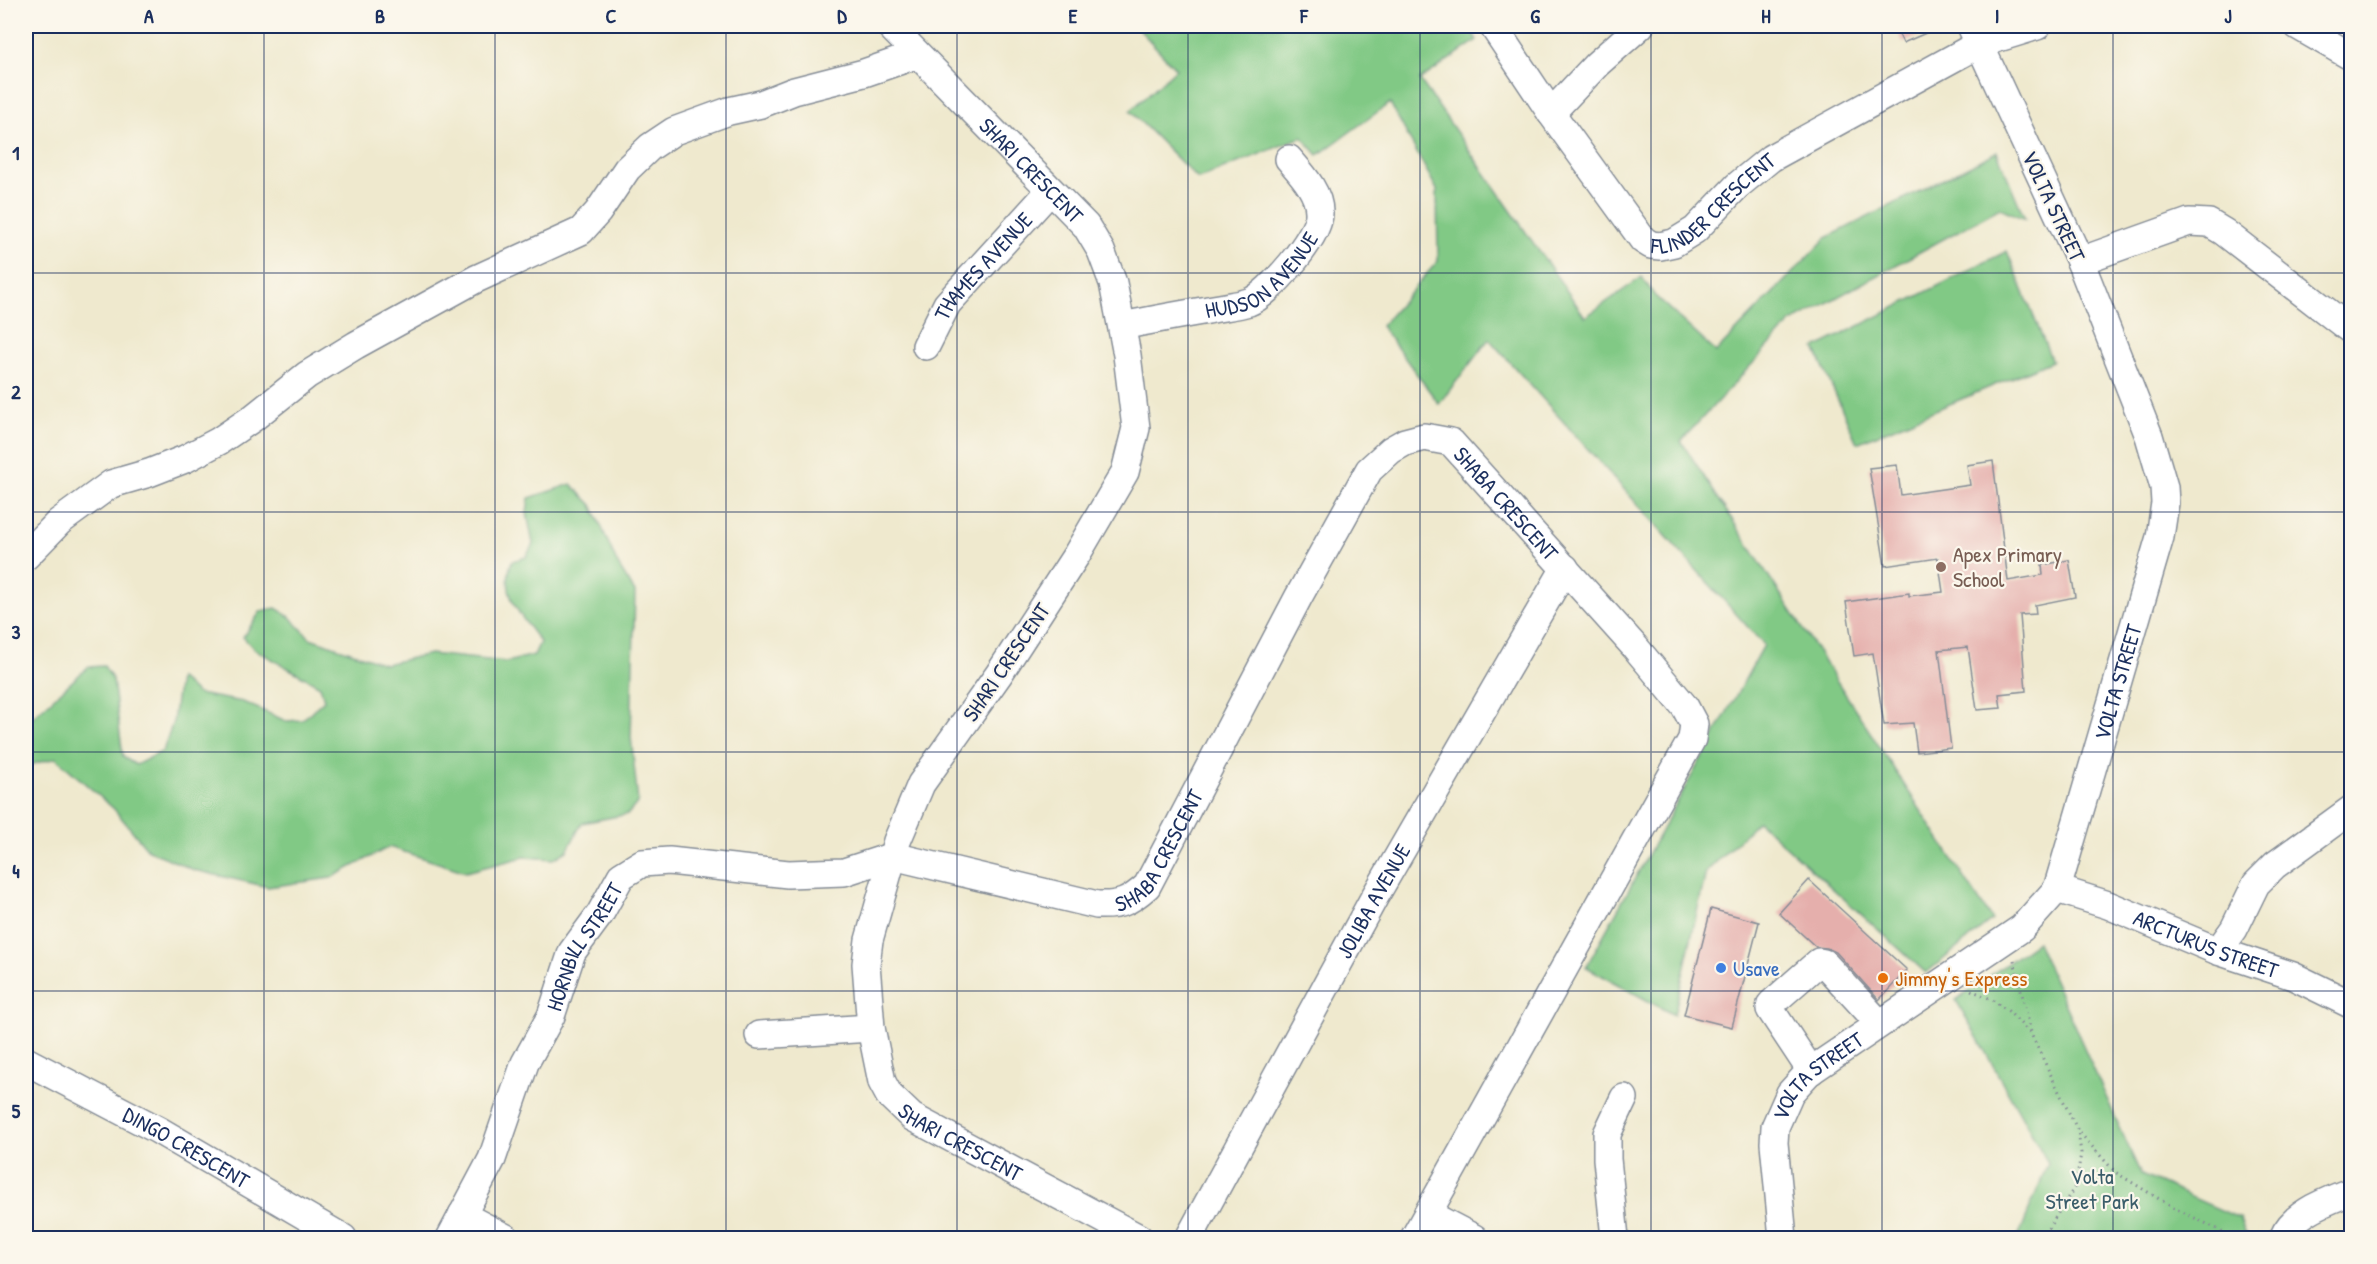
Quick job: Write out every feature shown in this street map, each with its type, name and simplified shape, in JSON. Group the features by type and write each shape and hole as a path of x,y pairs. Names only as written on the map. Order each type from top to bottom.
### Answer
{"street":[{"name":"SHARI CRESCENT","path":"890,26 1086,226 1101,251 1113,283 1122,326 1136,428 1125,472 1077,554 1006,664 921,784 906,818 869,940 866,963 871,1029 882,1082 889,1095 912,1117 1139,1239"},
{"name":"FLINDER CRESCENT","path":"1493,26 1551,113 1643,240 1651,245 1674,243 1695,230 1737,186 1771,158 1975,35 2037,26"},
{"path":"1551,113 1597,64 1640,26"},
{"path":"2298,26 2352,57"},
{"name":"VOLTA STREET","path":"1783,1239 1775,1127 1790,1093 1811,1071 2022,927 2057,889 2158,551 2165,503 2158,462 2080,261 1975,35"},
{"path":"26,556 59,522 111,484 149,473 219,441 253,418 307,375 356,345 476,279 581,231 627,169 650,147 674,131 720,114 761,104 794,91 864,73 916,55"},
{"name":"HUDSON AVENUE","path":"1122,326 1249,302 1271,285 1295,258 1315,230 1319,219 1318,207 1311,189 1289,159"},
{"name":"THAMES AVENUE","path":"926,346 947,304 1050,191"},
{"path":"2080,261 2189,222 2209,223 2224,232 2352,331"},
{"name":"SHABA CRESCENT","path":"893,856 1097,905 1116,906 1135,897 1147,886 1299,596 1369,470 1391,450 1405,442 1424,437 1451,442 1565,568 1685,707 1694,724 1692,739 1414,1239"},
{"name":"JOLIBA AVENUE","path":"1189,1239 1374,898 1565,568"},
{"path":"2218,951 2234,929 2256,884 2282,860 2352,809"},
{"name":"HORNBILL STREET","path":"456,1227 492,1159 525,1063 551,1016 572,952 600,914 621,876 642,863 669,861 788,874 844,872 893,856"},
{"name":"ARCTURUS STREET","path":"2057,889 2108,905 2218,951 2293,976 2352,1005"},
{"path":"1811,1071 1770,1009 1771,1004 1819,963 1824,963 1879,1023"},
{"path":"759,1035 871,1029"},
{"name":"DINGO CRESCENT","path":"26,1060 158,1130 343,1239"},
{"path":"1615,1239 1606,1143 1607,1134 1624,1098"},
{"path":"2284,1236 2309,1210 2352,1191"},
{"path":"1428,1214 1474,1239"},
{"path":"456,1227 506,1239"}],"path":[{"path":"2006,938 2012,953 2031,1034 2078,1131 2082,1153 2076,1185 2042,1239"},
{"path":"1956,972 1966,987 1991,999 2008,1011 2031,1034"},
{"path":"2078,1131 2115,1172 2174,1208 2236,1238 2284,1236"}],"green space":[{"path":"1136,26 1468,26 1477,40 1420,80 1585,317 1642,277 1654,295 1716,352 1826,238 1997,152 2025,219 2000,208 1790,323 1681,441 1992,920 1926,973 1758,821 1706,872 1674,1015 1586,967 1764,645 1489,339 1439,404 1381,326 1438,261 1437,190 1390,103 1318,155 1302,137 1198,179 1130,111 1176,69"},
{"path":"2007,251 2052,361 1857,443 1815,348"},
{"path":"571,484 592,505 618,565 635,592 631,737 638,802 628,814 582,823 567,851 554,859 524,857 466,872 389,847 331,878 268,887 194,870 148,850 114,809 56,758 26,766 26,723 88,667 104,666 113,680 123,757 136,765 163,751 173,722 179,678 198,694 243,702 286,721 302,720 324,700 320,686 254,649 243,637 261,611 276,608 289,616 310,638 385,664 430,654 507,662 534,655 540,642 514,604 508,584 509,573 512,561 526,557 533,544 527,513 529,498"},
{"name":"Volta Street Park","path":"2037,942 2141,1175 2239,1218 2248,1238 2018,1238 2048,1163 1956,1000"}],"building":[{"path":"1895,26 1942,26 1903,43"},
{"path":"1993,461 2008,581 2043,575 2042,565 2069,560 2075,597 2035,605 2036,614 2020,615 2026,691 1999,694 2001,708 1977,710 1968,647 1939,650 1951,748 1917,752 1913,723 1884,725 1873,653 1854,656 1846,602 1909,593 1909,596 1943,592 1938,558 1885,566 1869,468 1897,465 1901,495 1970,485 1967,465"},
{"path":"1809,880 1907,970 1879,1000 1836,952 1816,947 1779,913"},
{"name":"Usave","path":"1711,909 1759,922 1732,1027 1684,1015"}],"place":[{"name":"Apex Primary School","path":"1941,567"},
{"name":"Usave","path":"1721,968"},
{"name":"Jimmy's Express","path":"1883,978"}]}
